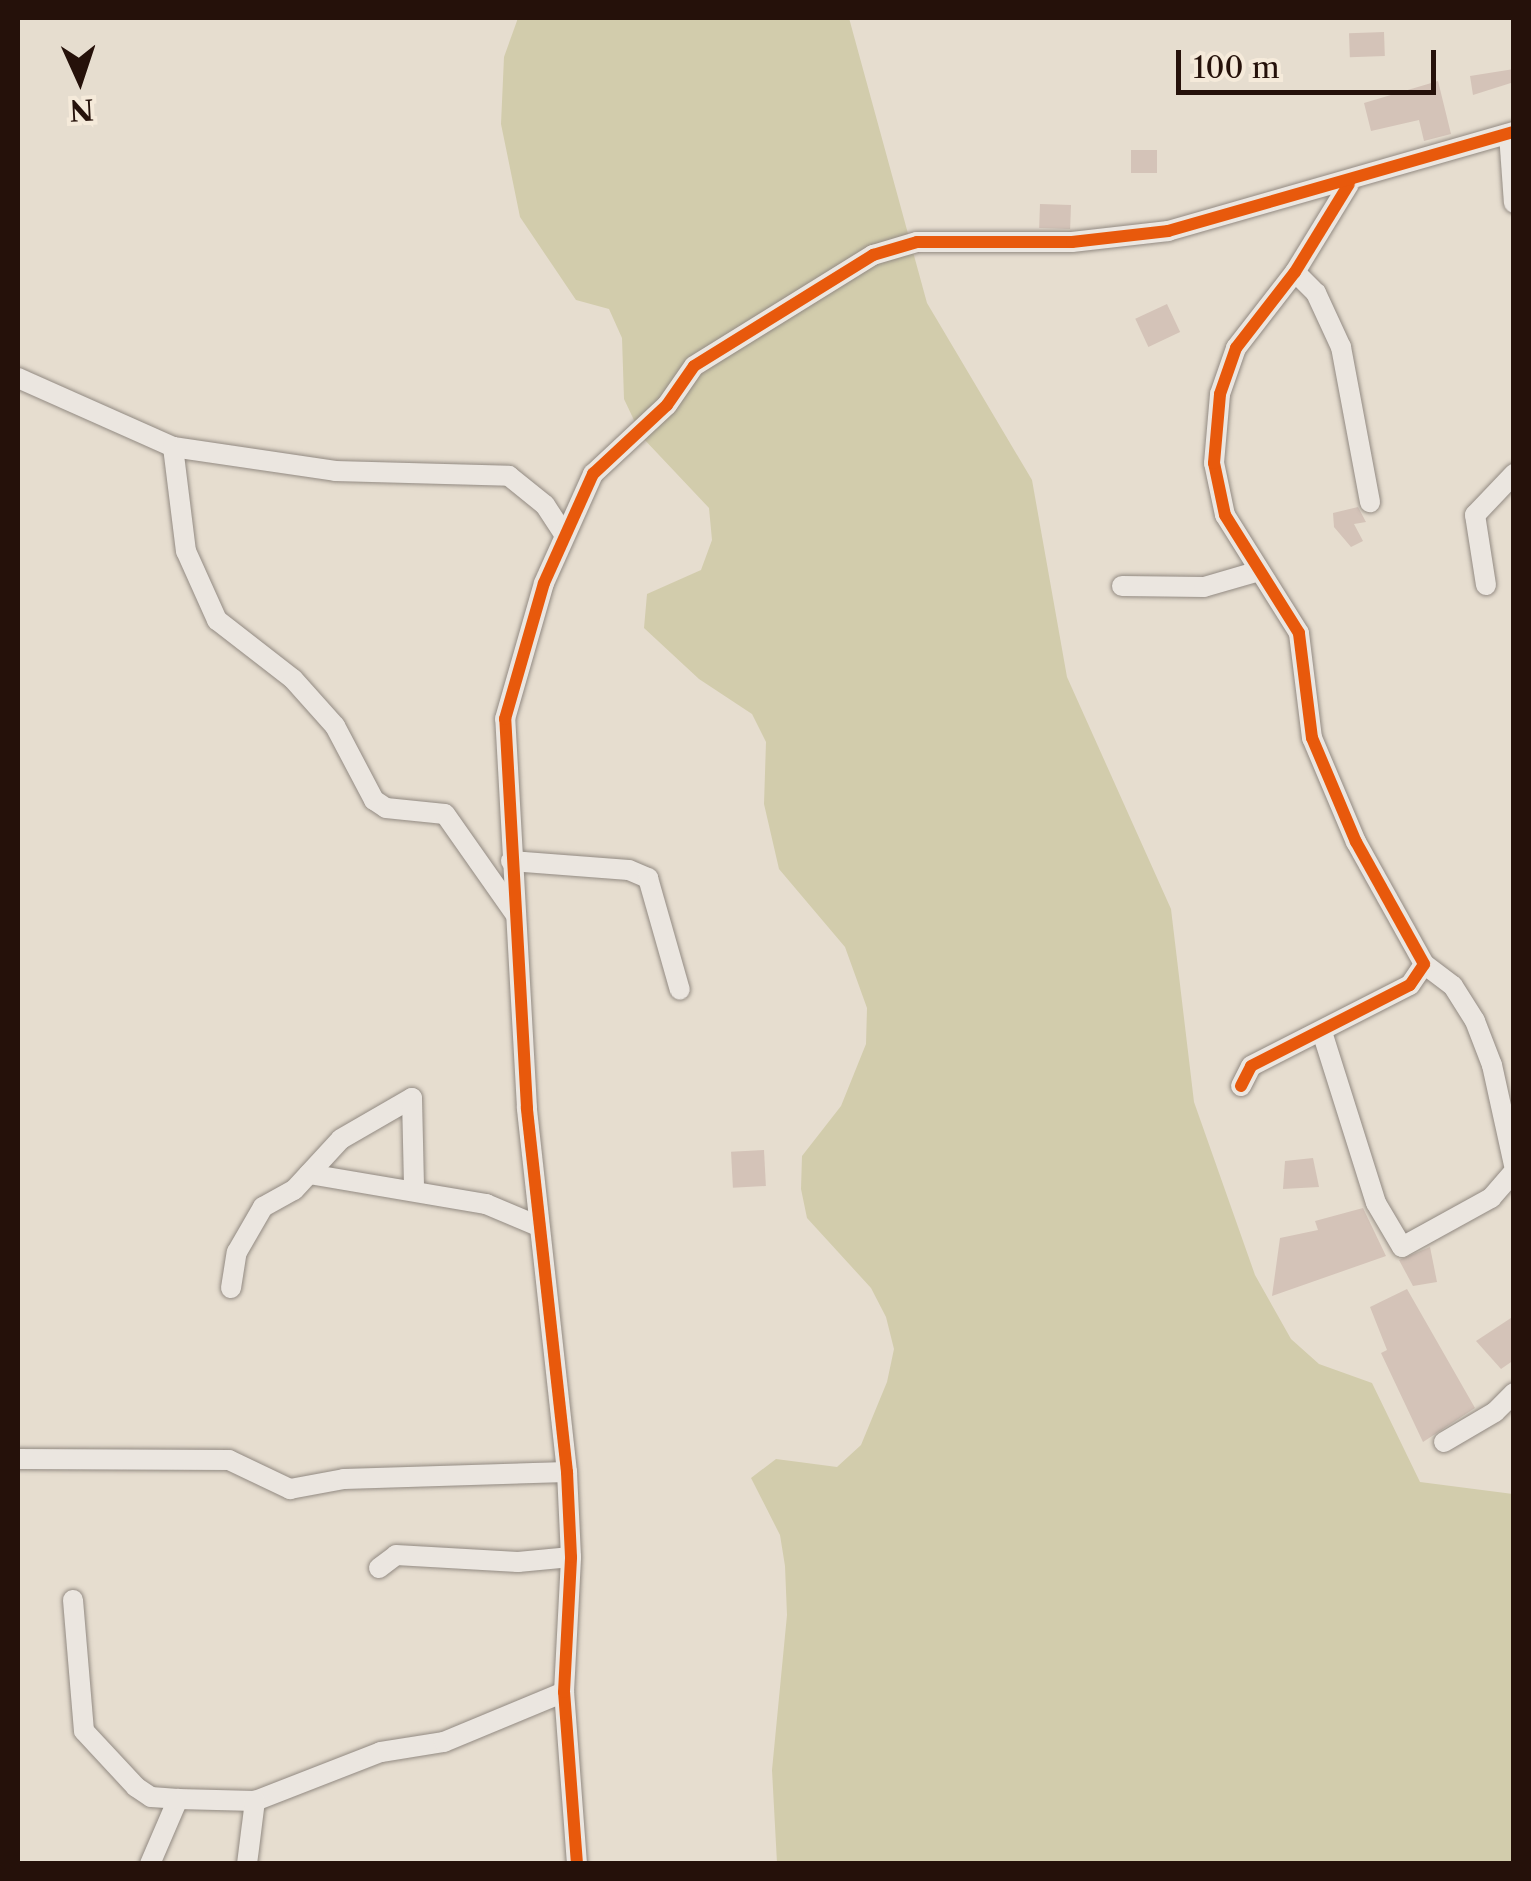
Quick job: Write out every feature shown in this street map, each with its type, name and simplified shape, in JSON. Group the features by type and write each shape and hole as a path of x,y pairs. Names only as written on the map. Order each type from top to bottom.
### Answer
{"street":[{"path":"578,1864 564,1692 571,1557 567,1472 538,1226 519,920 511,861 505,719 563,533 592,474 667,404 694,366 873,255 917,242 1072,242 1168,230 1349,184 1511,133 1514,203"},
{"path":"1324,1034 1376,1203 1402,1247 1491,1198 1514,1168 1509,1114 1474,1022 1446,978 1424,964 1356,842 1320,756 1298,633 1225,516 1214,463 1220,394 1236,348 1295,272 1349,184"},
{"path":"1295,272 1316,293 1340,347 1370,502"},
{"path":"18,378 173,448 335,471 509,476 545,505 563,533"},
{"path":"173,448 186,552 218,620 294,679 335,726 374,800 386,808 444,814 519,920"},
{"path":"1486,586 1475,515 1514,474"},
{"path":"1122,586 1204,586 1260,571"},
{"path":"511,861 629,870 648,878 680,990"},
{"path":"1241,1086 1251,1066 1324,1034 1410,985 1424,964"},
{"path":"231,1288 249,1224 309,1174 341,1139 412,1098 414,1188"},
{"path":"309,1174 414,1188 486,1204 538,1226"},
{"path":"1444,1442 1495,1412 1514,1393"},
{"path":"18,1458 229,1460 290,1489 344,1479 567,1472"},
{"path":"379,1568 396,1555 518,1562 571,1557"},
{"path":"72,1600 84,1731 136,1788 150,1797 255,1801 381,1752 444,1742 564,1692"},
{"path":"150,1864 178,1799"},
{"path":"247,1864 255,1801"}],"shaded area":[{"path":"518,18 849,18 927,303 1032,480 1067,677 1171,909 1194,1102 1255,1275 1291,1339 1319,1364 1372,1383 1420,1482 1513,1494 1513,1863 777,1863 772,1770 787,1615 785,1566 780,1535 751,1478 776,1459 837,1467 861,1445 887,1382 894,1349 886,1317 871,1288 807,1218 801,1189 802,1156 841,1106 866,1044 867,1008 845,947 779,869 764,804 766,742 752,714 699,679 644,628 647,594 701,570 712,540 709,508 642,437 624,399 622,338 609,309 576,300 520,217 501,124 504,57"}],"building":[{"path":"1384,32 1385,56 1350,57 1349,33"},
{"path":"1514,69 1514,82 1473,95 1470,76"},
{"path":"1438,81 1451,134 1424,141 1419,120 1371,131 1364,103"},
{"path":"1131,150 1157,150 1157,173 1131,173"},
{"path":"1040,204 1071,205 1070,229 1039,228"},
{"path":"1167,304 1180,332 1148,347 1135,319"},
{"path":"1358,507 1366,522 1354,524 1363,541 1351,547 1334,527 1333,513"},
{"path":"764,1150 766,1186 733,1188 731,1152"},
{"path":"1313,1158 1319,1187 1283,1189 1285,1161"},
{"path":"1363,1208 1386,1256 1272,1296 1280,1238 1318,1230 1315,1221"},
{"path":"1430,1247 1437,1282 1413,1286 1399,1260"},
{"path":"1407,1289 1475,1408 1423,1442 1381,1353 1387,1350 1370,1307"},
{"path":"1514,1316 1514,1360 1501,1369 1476,1341"}],"cycle path":[{"path":"577,1864 564,1692 571,1557 567,1472 527,1108 505,719 544,583 593,474 667,405 694,366 873,255 917,242 1072,242 1168,231 1514,132"},
{"path":"1241,1086 1251,1066 1410,985 1424,964 1356,842 1312,738 1299,633 1225,515 1214,463 1220,394 1236,348 1295,272 1349,184"}]}
